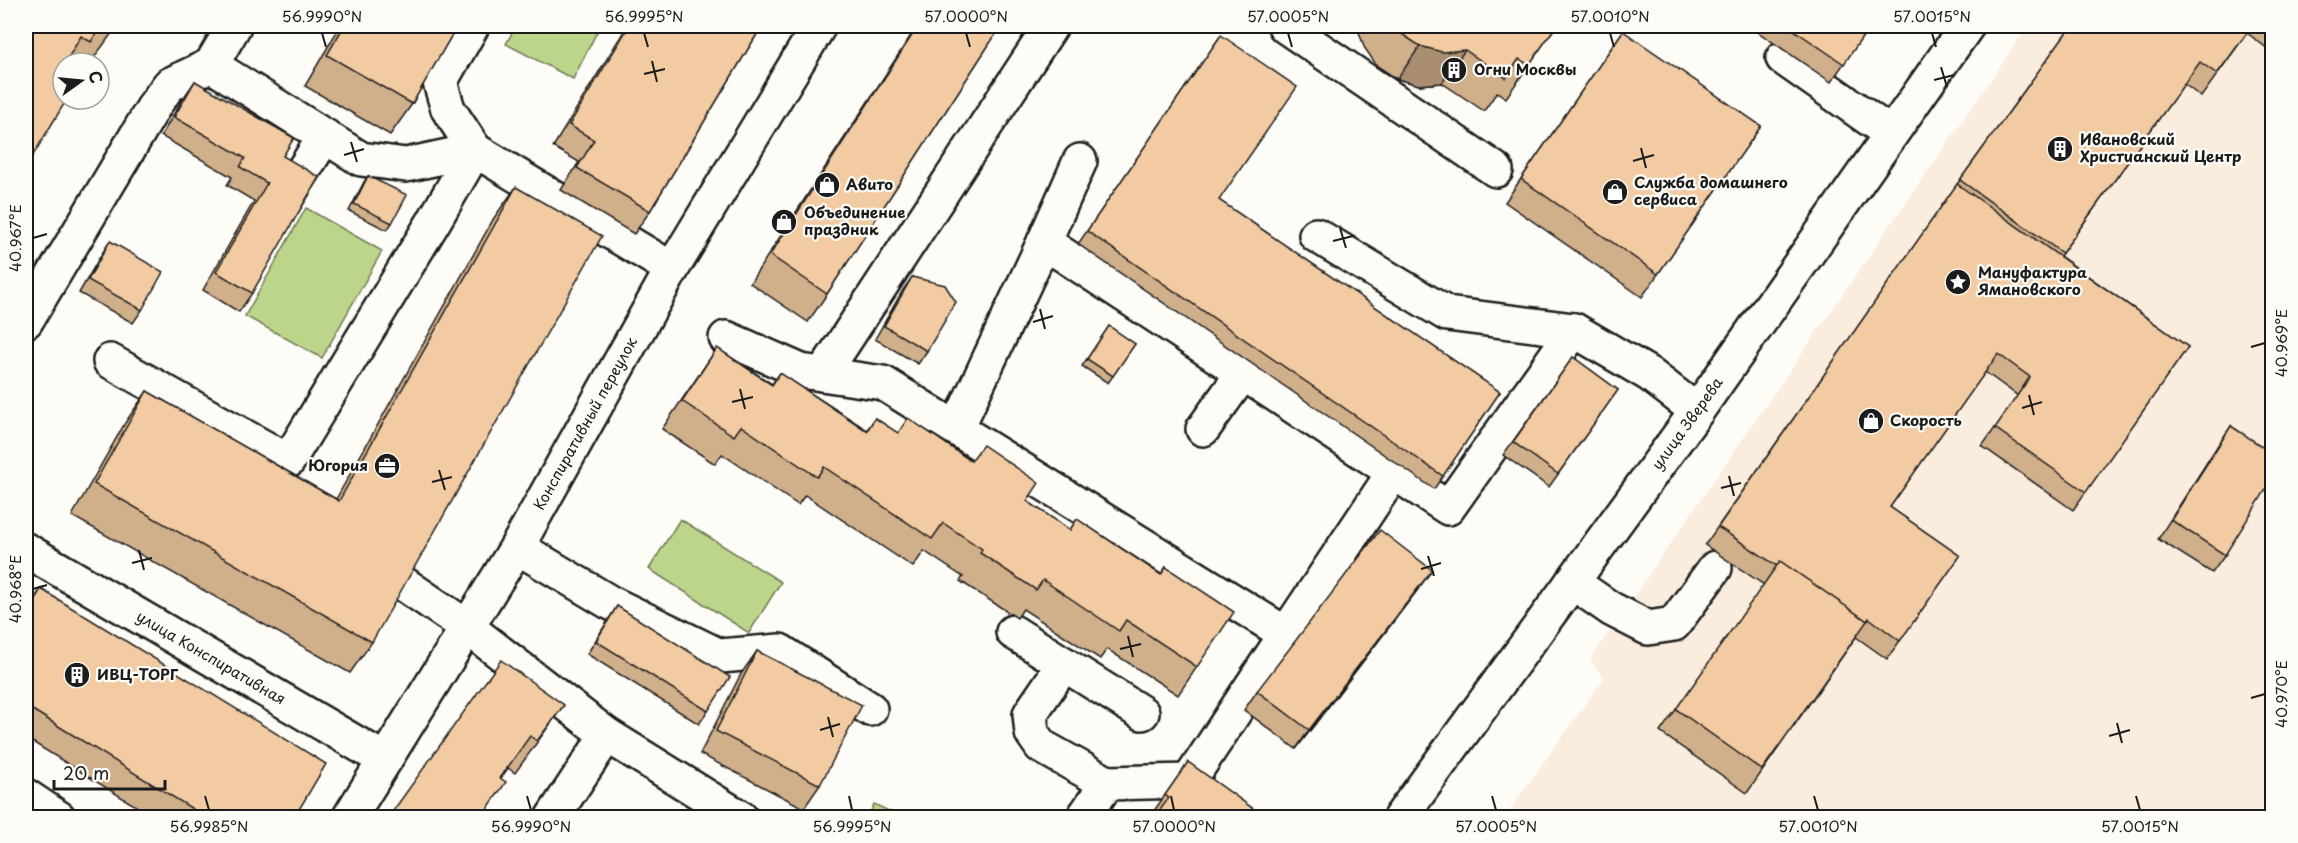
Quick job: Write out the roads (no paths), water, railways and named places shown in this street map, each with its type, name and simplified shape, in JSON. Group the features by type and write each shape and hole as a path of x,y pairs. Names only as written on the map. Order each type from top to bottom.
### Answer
{"street":[{"path":"26,321 156,103 170,85 211,65 234,26"},
{"path":"472,26 440,82 448,109 475,150 672,269"},
{"path":"823,374 1051,26"},
{"path":"1285,26 1496,170"},
{"name":"улица Зверева","path":"1400,818 1697,411 1966,26"},
{"name":"Конспиративный переулок","path":"349,818 517,547 672,269 812,28"},
{"path":"1783,58 1891,134"},
{"path":"211,65 361,159 406,165 475,150"},
{"path":"282,204 325,136"},
{"path":"110,361 292,477 475,150"},
{"path":"957,428 1080,161"},
{"path":"1316,235 1447,314 1574,330 1649,374 1697,411"},
{"path":"1044,242 1448,508 1574,330"},
{"path":"726,338 801,371 883,383 1286,634"},
{"path":"1203,429 1243,373"},
{"path":"1064,664 1030,714 1032,734 1041,746 1107,783 1201,790 1286,634 1394,472"},
{"path":"517,547 609,602 720,656 780,651 870,709"},
{"name":"улица Конспиративная","path":"30,562 385,760"},
{"path":"1572,582 1611,609 1648,628 1674,624 1715,568"},
{"path":"401,582 467,627 607,735 741,818"},
{"path":"1013,632 1142,713"},
{"path":"552,818 607,735"},
{"path":"1083,818 1107,783"},
{"path":"26,796 59,818"}],"place":[{"name":"Огни Москвы","path":"1454,70"},
{"name":"Ивановский Христианский Центр","path":"2060,149"},
{"name":"Авито","path":"827,185"},
{"name":"Служба домашнего сервиса","path":"1615,192"},
{"name":"Объединение праздник","path":"784,222"},
{"name":"Мануфактура Ямановского","path":"1958,282"},
{"name":"Скорость","path":"1871,421"},
{"name":"Югория","path":"387,466"},
{"name":"ИВЦ-ТОРГ","path":"77,675"}]}
